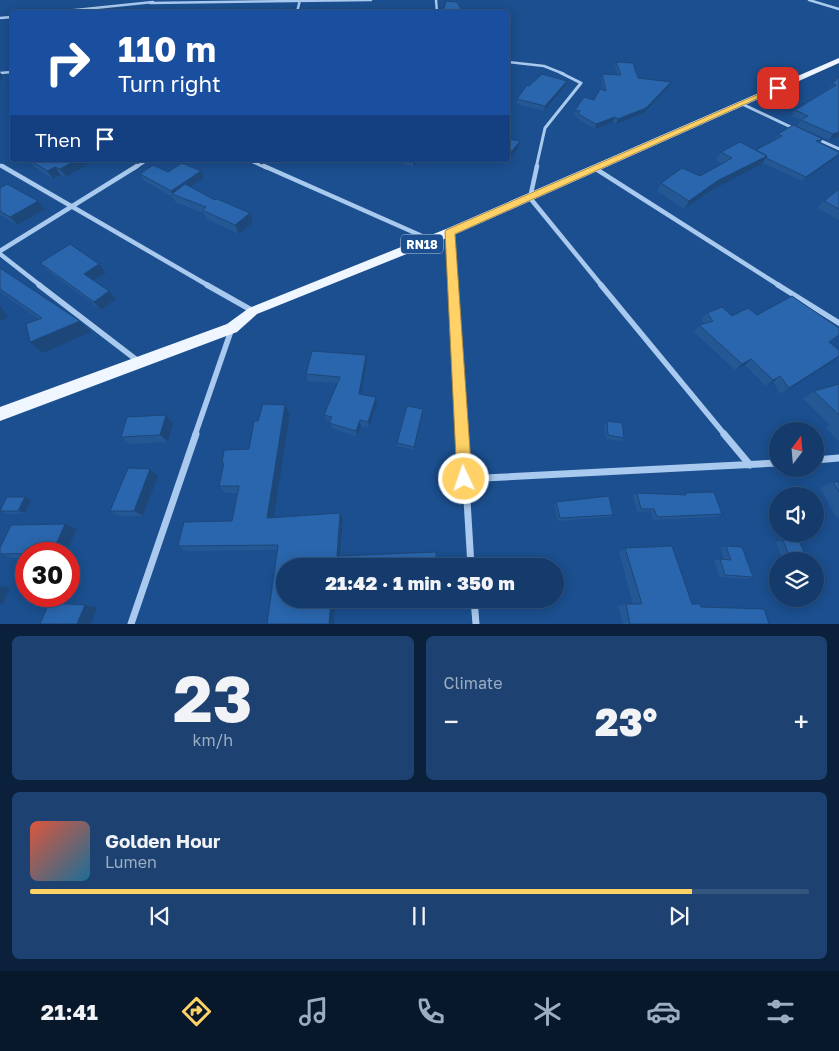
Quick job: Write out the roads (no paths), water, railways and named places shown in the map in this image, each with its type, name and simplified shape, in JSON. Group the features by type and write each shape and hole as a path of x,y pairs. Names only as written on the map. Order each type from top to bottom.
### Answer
{"main road":[{"name":"RN18","path":"0,414 232,328 252,311 431,240 530,198 839,60"}],"street":[{"path":"73,10 163,0"},
{"path":"152,1 372,0"},
{"path":"809,0 839,9"},
{"path":"510,62 523,62 544,66 578,79 582,83 545,128 530,198 750,465"},
{"path":"742,104 804,133"},
{"path":"813,137 839,149"},
{"path":"139,361 0,252 144,162"},
{"path":"254,162 431,240"},
{"path":"0,165 252,311"},
{"path":"596,168 839,323"},
{"path":"450,232 470,558"},
{"path":"131,624 232,328"},
{"path":"824,459 839,458"},
{"path":"464,479 769,464"},
{"path":"475,608 476,624"}]}
